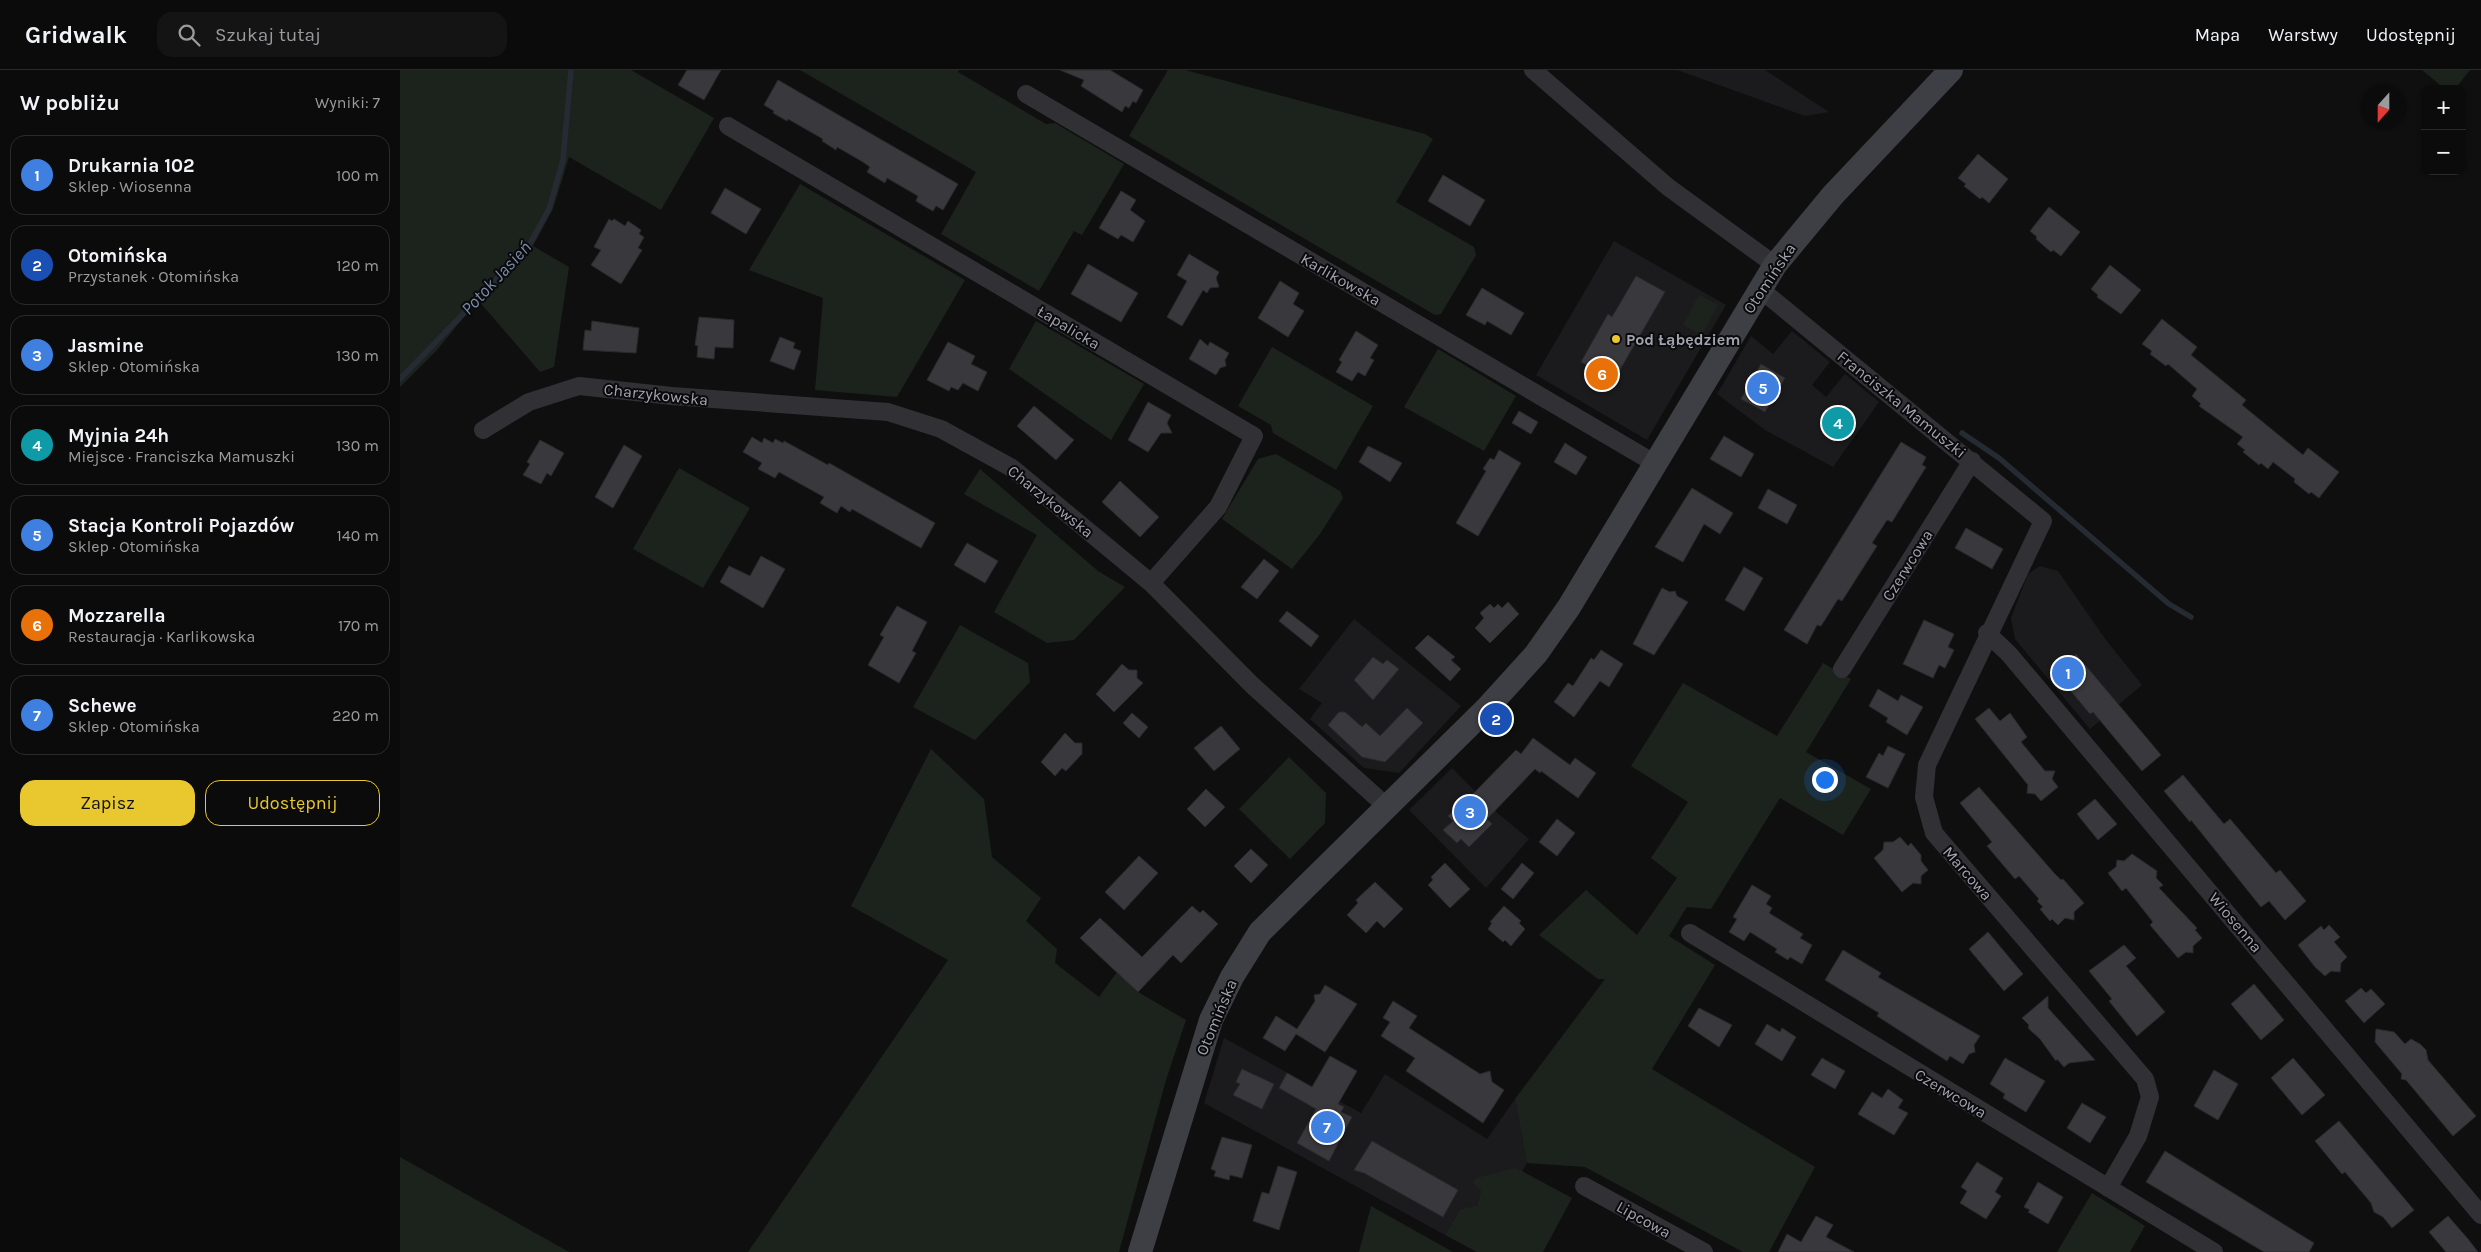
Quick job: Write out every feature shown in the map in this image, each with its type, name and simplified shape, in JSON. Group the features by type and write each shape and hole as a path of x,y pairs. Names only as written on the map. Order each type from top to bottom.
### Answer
{"street":[{"path":"1533,70 1668,187 1775,265"},
{"name":"Otomińska","path":"1140,1252 1189,1086 1211,1020 1232,977 1260,932 1487,708 1536,654 1569,607 1775,265 1832,194 1951,70"},
{"name":"Karlikowska","path":"1026,94 1656,464"},
{"name":"Łapalicka","path":"728,126 1254,436 1218,508 1151,583"},
{"name":"Franciszka Mamuszki","path":"1760,289 1972,461 2042,521"},
{"name":"Charzykowska","path":"483,430 530,402 580,386 672,396 888,412 942,429 1012,468 1151,583 1252,685 1386,806"},
{"name":"Czerwcowa","path":"1842,669 1972,461"},
{"name":"Marcowa","path":"2042,521 1987,633 1927,765 1924,797 1934,833 2145,1079 2150,1097 2138,1136 2108,1188"},
{"name":"Wiosenna","path":"1987,633 2015,662 2481,1215"},
{"name":"Czerwcowa","path":"1690,933 2214,1252"},
{"name":"Lipcowa","path":"1584,1186 1704,1252"}],"shaded area":[{"path":"400,70 631,70 714,118 661,210 569,157 553,209 533,246 569,267 554,367 540,372 478,300 437,350 400,387"},
{"path":"800,70 959,70 958,72 1046,124 1055,123 1124,164 1082,235 1074,231 1039,291 941,234 976,172"},
{"path":"1168,70 1185,70 1425,134 1433,139 1396,202 1474,247 1476,255 1441,314 1435,315 1129,136"},
{"path":"1677,70 1765,70 1829,112 1805,116"},
{"path":"2422,70 2470,70 2458,85 2440,85"},
{"path":"800,184 965,280 897,397 815,390 823,298 749,270"},
{"path":"1614,241 1726,305 1647,440 1536,375"},
{"path":"1699,295 1718,305 1702,335 1683,325"},
{"path":"1036,321 1144,384 1111,440 1009,369"},
{"path":"1792,331 1830,362 1812,385 1826,397 1845,374 1879,402 1833,467 1765,430 1717,394 1751,336 1773,354"},
{"path":"1272,347 1373,406 1336,470 1273,433 1271,425 1238,406"},
{"path":"1438,349 1516,396 1484,451 1404,407"},
{"path":"1276,454 1340,491 1343,498 1320,534 1292,569 1222,519 1258,459"},
{"path":"679,468 750,508 703,588 633,549"},
{"path":"980,469 1098,571 1125,587 1074,640 1047,643 994,612 1037,535 964,494"},
{"path":"2040,566 2058,571 2106,640 2142,685 2090,729 2015,639 2011,618 2028,574"},
{"path":"1354,619 1461,706 1399,773 1364,768 1310,719 1322,703 1299,689"},
{"path":"960,625 1028,663 1030,682 975,740 913,707"},
{"path":"1823,663 1851,679 1806,752 1871,789 1843,835 1780,798 1711,909 1687,907 1669,936 1715,965 1652,1069 1815,1167 1769,1252 1743,1252 1585,1167 1527,1163 1515,1099 1605,979 1598,979 1539,935 1586,890 1637,935 1677,878 1651,858 1688,802 1631,766 1683,683 1777,736"},
{"path":"931,749 984,799 992,857 1041,898 1026,921 1057,949 1055,963 1099,997 1117,972 1138,992 1186,1020 1166,1080 1119,1252 748,1252 948,960 851,906"},
{"path":"1289,757 1326,793 1325,823 1290,859 1239,809"},
{"path":"1452,768 1495,811 1529,839 1486,888 1409,810"},
{"path":"1224,1038 1361,1113 1385,1074 1487,1139 1515,1099 1527,1163 1522,1172 1516,1168 1481,1191 1477,1207 1460,1209 1445,1235 1204,1103"},
{"path":"400,1157 569,1252 400,1252"},
{"path":"1516,1168 1572,1198 1543,1252 1477,1252 1445,1235 1460,1209 1477,1206 1481,1191 1473,1183 1476,1178"},
{"path":"2092,1193 2145,1226 2130,1252 2057,1252"},
{"path":"1371,1206 1453,1252 1359,1252"}],"building":[{"path":"687,70 721,70 704,100 678,85"},
{"path":"1060,70 1110,70 1143,90 1136,103 1133,101 1129,108 1125,106 1122,112 1081,86 1084,80"},
{"path":"778,80 958,184 943,210 936,206 933,211 924,206 916,201 918,196 887,178 885,183 867,172 870,167 863,162 837,147 836,150 822,141 823,139 788,119 787,121 773,113 774,111 764,105"},
{"path":"1978,154 2008,179 1989,203 1982,197 1980,199 1964,186 1966,184 1958,178"},
{"path":"1443,175 1485,200 1470,226 1428,201"},
{"path":"725,188 761,209 746,234 711,213"},
{"path":"1121,191 1136,200 1130,210 1145,221 1133,242 1121,235 1118,239 1099,228"},
{"path":"2049,207 2080,232 2061,256 2053,250 2051,252 2030,231"},
{"path":"609,219 612,221 614,219 625,226 628,221 641,230 639,234 644,237 638,248 642,250 621,284 591,265 601,250 594,247"},
{"path":"1189,254 1219,272 1216,278 1219,287 1210,288 1207,293 1203,290 1182,326 1167,317 1187,281 1177,275"},
{"path":"1088,264 1138,293 1121,322 1071,294"},
{"path":"2110,265 2141,290 2121,314 2097,297 2098,295 2091,289"},
{"name":"Pod Łąbędziem","path":"1636,276 1665,292 1614,380 1610,378 1602,382 1594,382 1589,375 1589,366 1581,362 1608,314 1612,317"},
{"path":"1280,281 1299,293 1293,304 1304,311 1288,337 1258,318"},
{"path":"1482,288 1524,313 1511,335 1487,321 1485,325 1466,315"},
{"path":"699,317 734,320 733,348 715,347 714,359 697,357 698,346 695,345"},
{"path":"2162,319 2197,347 2191,355 2246,400 2242,405 2303,455 2308,448 2339,472 2319,498 2311,492 2309,494 2294,482 2295,479 2273,462 2268,469 2261,463 2259,465 2243,452 2245,450 2237,444 2243,437 2199,406 2201,404 2192,396 2197,389 2168,364 2166,366 2150,354 2152,351 2142,344"},
{"path":"592,321 639,328 636,353 583,350 585,330 591,331"},
{"path":"1356,331 1378,345 1370,358 1374,360 1365,376 1358,372 1352,381 1336,372 1342,362 1339,360"},
{"path":"780,337 795,343 793,348 801,351 794,370 770,361"},
{"path":"1200,339 1208,346 1210,342 1229,353 1225,360 1226,366 1220,368 1216,375 1189,359"},
{"path":"948,342 975,356 971,364 987,372 978,391 963,383 958,390 951,387 949,391 927,380"},
{"path":"1761,364 1785,378 1765,412 1741,399"},
{"path":"1148,402 1171,415 1167,423 1172,433 1161,433 1148,452 1128,440"},
{"path":"1842,405 1854,413 1834,442 1822,433"},
{"path":"1034,406 1074,440 1056,460 1017,426"},
{"path":"1519,411 1538,422 1531,434 1512,423"},
{"path":"1724,436 1754,454 1741,477 1710,459"},
{"path":"752,437 762,443 764,438 773,443 775,439 783,443 784,441 828,465 829,463 935,523 921,548 852,509 850,512 841,506 837,513 820,503 824,497 779,472 775,478 758,469 762,463 743,452"},
{"path":"540,440 564,453 551,476 547,473 541,484 523,475 530,464 527,462"},
{"path":"1901,442 1926,457 1922,465 1926,467 1892,522 1887,520 1872,543 1877,546 1842,601 1838,599 1821,626 1817,625 1807,644 1784,630"},
{"path":"1565,443 1587,457 1576,475 1554,462"},
{"path":"624,445 642,456 613,508 595,497"},
{"path":"1368,446 1402,463 1390,482 1359,462"},
{"path":"1499,450 1521,463 1478,536 1456,523 1486,471 1483,469 1490,458 1494,460"},
{"path":"1120,481 1159,517 1140,537 1102,502"},
{"path":"1692,488 1733,513 1720,534 1704,524 1683,562 1655,547"},
{"path":"1768,489 1797,505 1787,524 1758,508"},
{"path":"1966,528 2003,549 1992,569 1955,548"},
{"path":"967,543 998,561 985,583 954,565"},
{"path":"761,556 785,569 763,608 720,582 729,566 750,576"},
{"path":"1264,559 1279,571 1257,599 1241,587"},
{"path":"1744,567 1763,578 1744,611 1725,600"},
{"path":"1662,588 1670,592 1675,591 1677,596 1688,602 1654,655 1633,644"},
{"path":"1508,602 1519,614 1490,643 1475,628 1484,618 1480,613 1490,604 1494,608 1498,604 1502,608"},
{"path":"897,606 927,622 912,651 916,653 899,683 868,665 884,637 880,635"},
{"path":"1287,611 1319,636 1311,647 1279,621"},
{"path":"1924,620 1954,634 1948,647 1954,650 1945,668 1939,665 1933,678 1903,664"},
{"path":"1428,635 1455,657 1451,660 1461,669 1450,681 1415,648"},
{"path":"1601,650 1623,664 1609,687 1600,681 1574,717 1554,702 1568,683 1573,686 1591,658 1594,660"},
{"path":"2076,654 2161,755 2142,771 2093,712 2090,714 2055,672"},
{"path":"1373,657 1383,664 1387,660 1399,669 1373,700 1354,680"},
{"path":"1122,664 1129,670 1137,670 1137,678 1143,683 1114,712 1096,694"},
{"path":"1878,689 1898,701 1901,695 1923,707 1907,735 1886,722 1888,718 1869,706"},
{"path":"1407,708 1423,723 1385,762 1362,757 1328,725 1339,712 1345,712 1362,727 1366,723 1380,736"},
{"path":"1989,708 2000,721 2010,713 2027,737 2021,742 2045,771 2055,771 2052,779 2058,787 2041,801 2035,794 2027,793 2028,785 1975,719"},
{"path":"1132,713 1148,727 1139,738 1123,723"},
{"path":"1221,726 1240,749 1214,771 1194,748"},
{"path":"1065,733 1075,743 1082,743 1082,754 1066,771 1062,768 1055,776 1041,762"},
{"path":"1533,738 1570,765 1575,758 1596,773 1578,798 1541,771 1540,773 1535,769 1487,819 1492,824 1469,847 1461,839 1457,843 1443,830 1453,821 1448,816 1462,802 1463,804 1516,750 1521,754"},
{"path":"1888,746 1905,754 1888,788 1866,777 1879,753 1883,756"},
{"path":"2183,775 2224,824 2230,819 2276,873 2280,870 2306,901 2285,920 2269,901 2261,907 2191,820 2190,822 2164,791"},
{"path":"1979,787 2054,873 2061,880 2063,879 2084,903 2074,912 2074,920 2065,918 2058,925 2052,919 2050,921 2040,909 2043,907 2037,901 2039,899 2019,876 2015,879 1987,846 1992,842 1960,803"},
{"path":"1206,789 1225,807 1205,827 1187,809"},
{"path":"2095,799 2117,824 2098,840 2077,814"},
{"path":"1557,819 1575,833 1557,856 1539,842"},
{"path":"1900,837 1908,846 1911,843 1921,855 1921,861 1928,870 1921,876 1921,884 1913,883 1902,892 1874,858 1883,850 1884,842 1893,842"},
{"path":"1251,849 1268,865 1251,883 1234,866"},
{"path":"2132,854 2157,871 2156,878 2163,885 2159,888 2197,928 2195,930 2202,938 2193,946 2193,953 2186,952 2178,958 2150,925 2153,922 2126,888 2122,891 2108,873 2116,867 2117,860 2124,861"},
{"path":"1139,856 1158,873 1124,910 1105,892"},
{"path":"1445,863 1470,889 1450,908 1428,885 1433,880 1431,877"},
{"path":"1522,863 1534,873 1513,899 1501,889"},
{"path":"1375,882 1403,909 1384,928 1377,921 1366,933 1347,915 1358,903 1356,900"},
{"path":"1752,885 1771,896 1766,904 1772,908 1769,913 1803,934 1800,938 1812,945 1802,964 1790,957 1788,960 1775,952 1777,949 1750,932 1744,941 1729,932 1737,919 1733,917"},
{"path":"1192,906 1200,913 1203,910 1218,924 1181,963 1173,955 1138,992 1080,938 1100,918 1142,957"},
{"path":"1504,906 1521,921 1519,923 1525,929 1511,946 1505,940 1503,942 1488,929 1492,923 1490,922"},
{"path":"2329,925 2340,937 2334,942 2347,957 2341,963 2340,972 2331,971 2325,976 2315,967 2298,945 2321,926 2324,930"},
{"path":"1988,932 2023,974 2004,991 1969,949"},
{"path":"2124,945 2136,958 2126,966 2165,1012 2137,1036 2109,1001 2112,999 2089,971"},
{"path":"1843,950 1881,973 1878,977 1980,1036 1974,1045 1975,1052 1969,1054 1963,1064 1950,1056 1947,1061 1877,1016 1879,1013 1825,980"},
{"path":"2254,984 2284,1020 2261,1040 2231,1004"},
{"path":"1325,985 1357,1004 1325,1052 1296,1034 1285,1051 1263,1038 1276,1016 1297,1029 1315,1001 1314,995 1320,994"},
{"path":"2361,988 2366,993 2371,989 2385,1004 2364,1023 2345,1001"},
{"path":"2048,996 2048,1008 2095,1060 2069,1063 2064,1067 2057,1059 2056,1061 2040,1039 2028,1028 2029,1025 2022,1018"},
{"path":"1393,1001 1417,1016 1409,1028 1480,1074 1490,1071 1492,1082 1504,1090 1483,1123 1406,1071 1415,1058 1381,1036 1390,1022 1383,1018"},
{"path":"1699,1008 1732,1025 1719,1047 1688,1026"},
{"path":"1767,1024 1780,1032 1782,1028 1796,1037 1782,1061 1755,1044"},
{"path":"2376,1029 2394,1032 2405,1044 2411,1039 2420,1044 2426,1050 2428,1060 2476,1116 2453,1136 2406,1080 2401,1079 2402,1074 2375,1042"},
{"path":"1330,1056 1357,1071 1338,1104 1344,1107 1341,1112 1352,1117 1329,1161 1297,1143 1316,1109 1279,1088 1287,1073 1312,1087"},
{"path":"1822,1058 1845,1071 1835,1089 1811,1075"},
{"path":"2005,1058 2045,1081 2026,1112 2003,1098 2005,1094 1990,1084"},
{"path":"2293,1058 2325,1095 2302,1115 2271,1078"},
{"path":"1242,1069 1274,1084 1262,1109 1233,1095 1240,1084 1236,1082"},
{"path":"2214,1070 2238,1084 2218,1120 2194,1106"},
{"path":"1888,1089 1903,1100 1898,1108 1908,1113 1894,1135 1858,1114 1872,1092 1882,1098"},
{"path":"2082,1103 2106,1117 2090,1143 2067,1128"},
{"path":"2339,1121 2414,1210 2392,1228 2383,1217 2374,1212 2371,1203 2345,1172 2342,1174 2315,1141"},
{"path":"1222,1137 1252,1145 1242,1178 1230,1175 1229,1180 1214,1176 1216,1171 1211,1169"},
{"path":"1372,1141 1458,1190 1443,1217 1364,1173 1354,1170"},
{"path":"2165,1151 2314,1243 2309,1252 2264,1252 2146,1182"},
{"path":"1977,1162 2003,1178 1995,1192 2001,1196 1986,1219 1960,1203 1967,1191 1961,1187"},
{"path":"1278,1166 1297,1172 1279,1230 1253,1221 1262,1192 1269,1194"},
{"path":"2038,1182 2063,1197 2048,1224 2028,1212 2030,1210 2024,1207"},
{"path":"1816,1216 1833,1225 1826,1237 1854,1252 1778,1252 1787,1234 1801,1242"},
{"path":"2448,1216 2478,1252 2446,1252 2429,1232"}],"waterway":[{"name":"Potok Jasień","path":"400,379 528,247 549,209 563,160 571,70"},
{"path":"1962,433 1999,458 2169,604 2191,617"}],"place":[{"name":"Pod Łąbędziem","path":"1616,339"},
{"name":"Mozzarella","path":"1602,374"},
{"name":"Stacja Kontroli Pojazdów","path":"1763,388"},
{"name":"Myjnia 24h","path":"1838,423"},
{"name":"Drukarnia 102","path":"2068,673"},
{"name":"Otomińska","path":"1496,719"},
{"name":"Jasmine","path":"1470,812"},
{"name":"Schewe","path":"1327,1127"}]}
